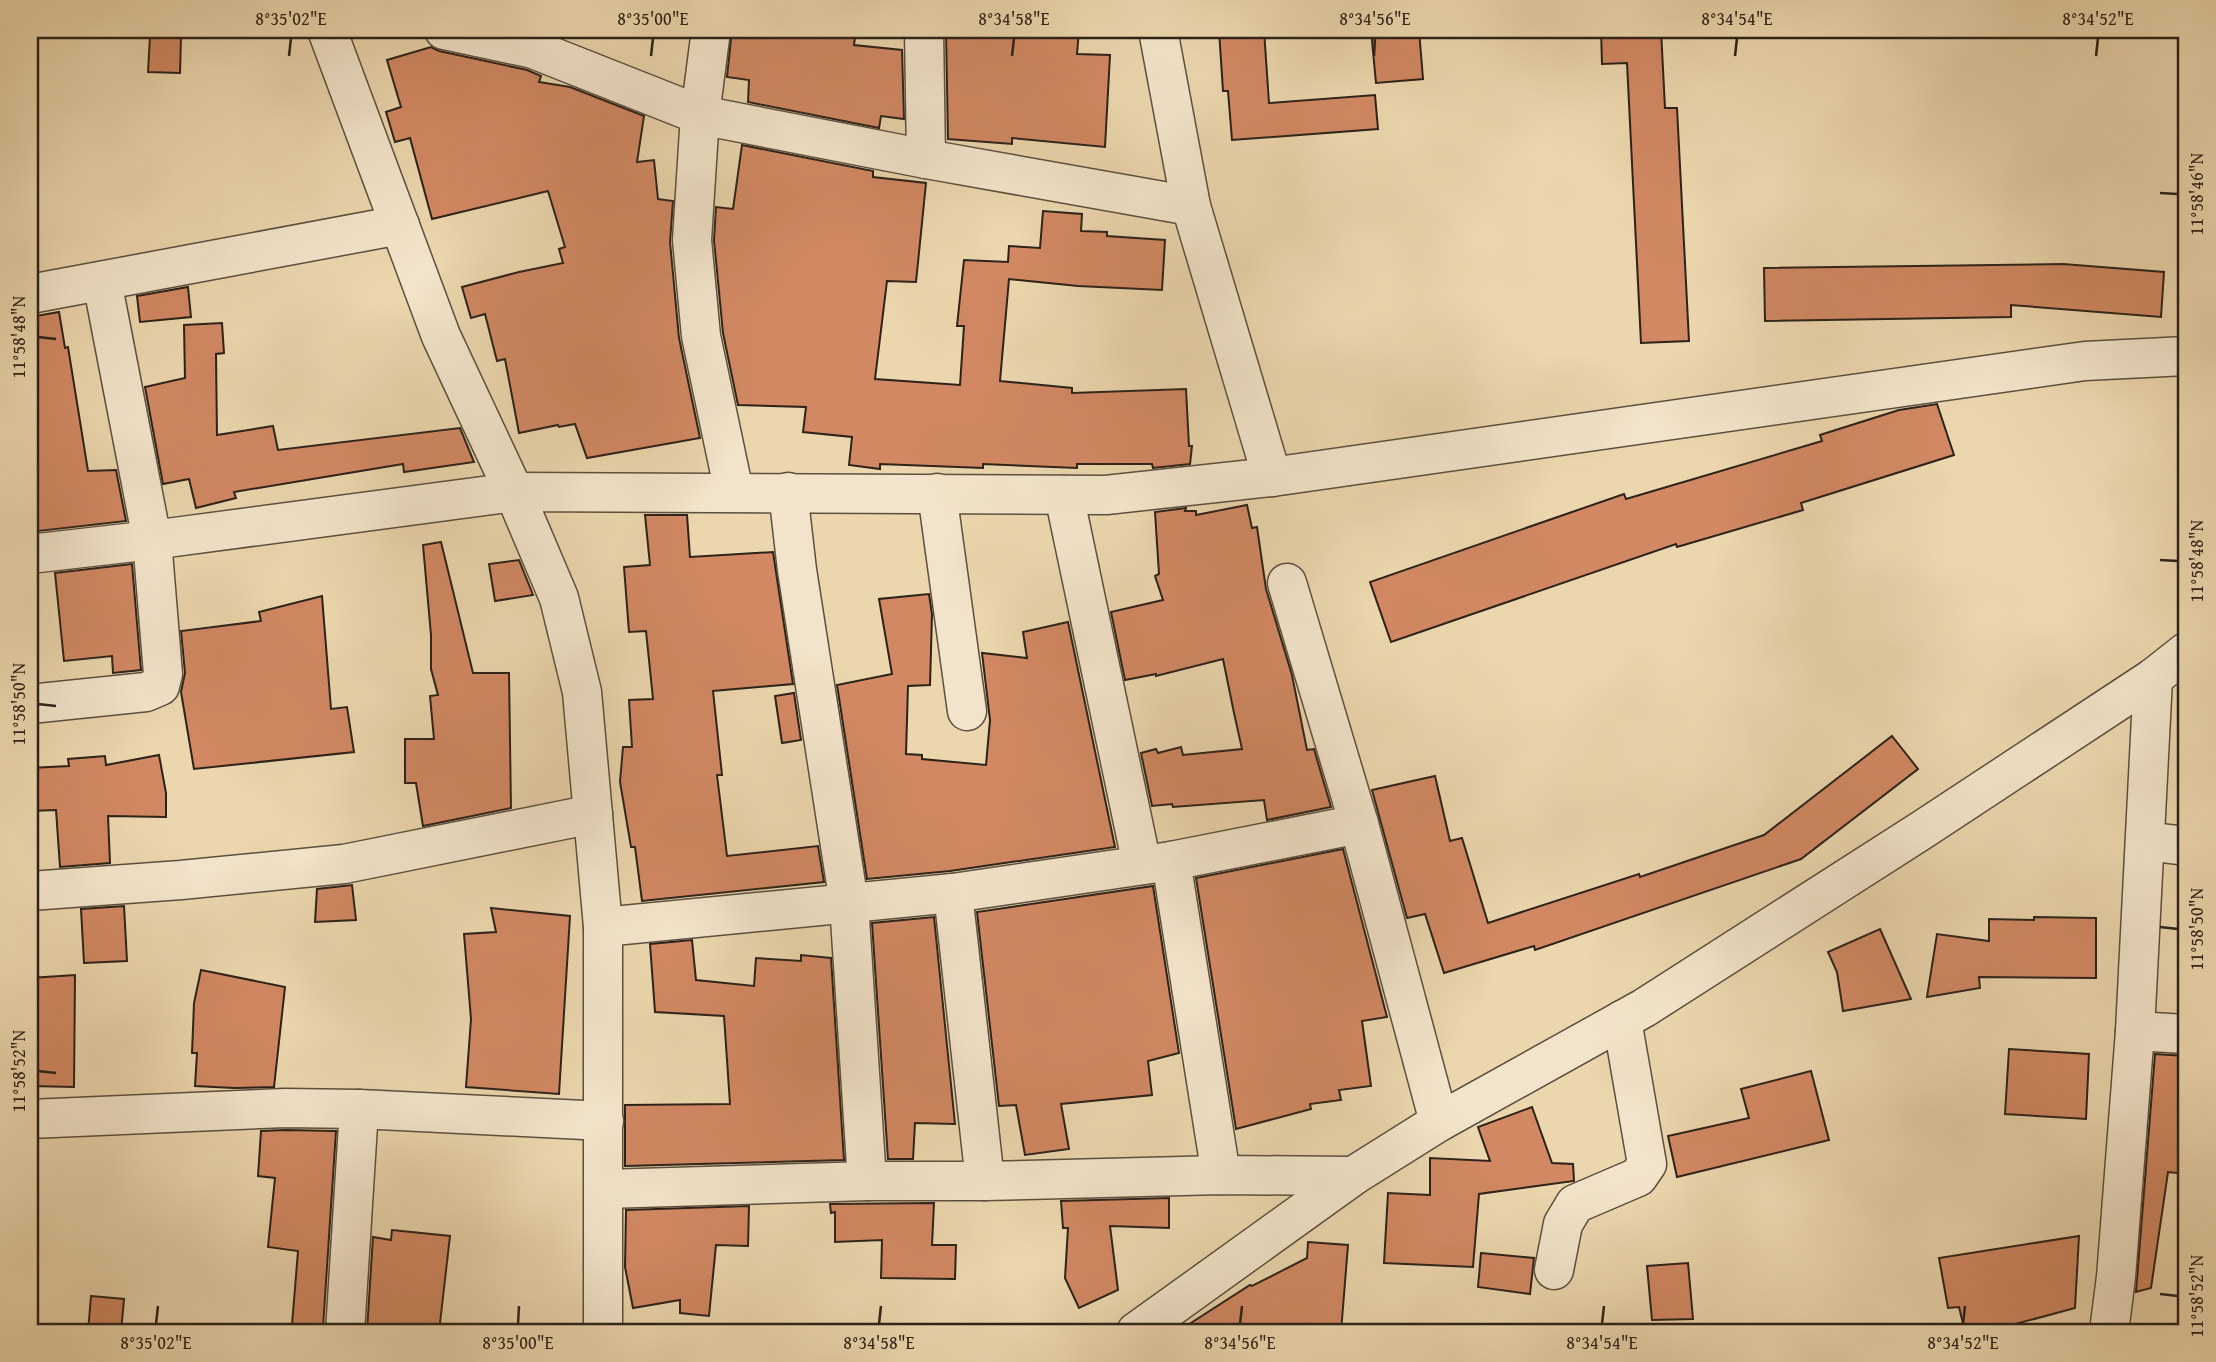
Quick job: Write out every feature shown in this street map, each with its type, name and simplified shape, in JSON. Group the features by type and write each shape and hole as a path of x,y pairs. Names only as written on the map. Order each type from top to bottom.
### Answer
{"street":[{"path":"327,30 441,336 559,598 582,692 603,927 603,1332"},
{"path":"444,30 534,39 700,115 1191,206"},
{"path":"711,30 700,115 692,240 701,336 734,492"},
{"path":"924,30 926,159"},
{"path":"1158,30 1191,206 1272,477"},
{"path":"30,294 400,225"},
{"path":"30,704 146,692 160,686 163,674 152,540 102,281"},
{"path":"30,554 513,492 1106,495 1272,477 2085,362 2186,356"},
{"path":"788,492 797,570 849,904 867,1181"},
{"path":"937,493 967,711"},
{"path":"1063,495 1157,863 1221,1175"},
{"path":"1287,583 1359,824 1439,1122"},
{"path":"1136,1332 1353,1177 1439,1122 1622,1020 1922,830 2153,678 2186,652"},
{"path":"2109,1332 2116,1277 2135,1031 2153,678"},
{"path":"30,891 344,864 593,814"},
{"path":"603,927 953,893 1157,863 1359,824"},
{"path":"2145,841 2186,846"},
{"path":"953,893 985,1181"},
{"path":"1554,1270 1563,1224 1575,1205 1638,1177 1647,1164 1622,1020"},
{"path":"2135,1031 2186,1034"},
{"path":"30,1119 285,1108 604,1121"},
{"path":"345,1332 359,1109"},
{"path":"605,1189 1221,1175 1353,1177"}],"building":[{"path":"732,30 856,30 854,45 902,50 904,119 881,116 879,128 748,102 749,80 727,77"},
{"path":"946,30 1079,30 1077,54 1110,55 1105,147 1012,138 1012,144 948,139"},
{"path":"1219,30 1264,30 1269,103 1375,95 1378,129 1232,140 1228,91 1223,91"},
{"path":"1371,30 1419,30 1423,79 1376,83"},
{"path":"1601,30 1661,30 1665,108 1677,108 1689,341 1641,343 1627,63 1602,64"},
{"path":"150,36 181,37 180,73 148,72"},
{"path":"431,47 527,70 541,76 539,82 570,87 644,116 637,162 654,160 658,199 673,201 670,242 679,338 700,438 587,458 575,424 519,433 505,359 497,361 485,314 471,318 462,287 563,263 559,249 565,247 548,191 432,219 410,138 395,142 386,112 401,107 387,60"},
{"path":"742,145 873,171 873,177 926,183 916,282 887,281 875,379 960,385 964,326 957,326 964,260 1008,262 1009,246 1040,248 1043,211 1082,214 1081,231 1107,232 1107,236 1165,240 1162,290 1009,279 1000,381 1072,388 1072,393 1186,389 1189,446 1192,446 1190,464 1153,468 1152,464 1077,464 1077,468 983,464 983,468 880,464 880,469 849,465 852,437 803,432 806,407 738,405 723,333 714,240 716,207 733,209"},
{"path":"2063,264 2164,272 2161,317 2011,305 2011,317 1765,321 1764,268"},
{"path":"188,287 191,317 140,322 137,296"},
{"path":"59,312 65,348 68,347 88,471 116,470 126,521 30,532 30,317"},
{"path":"222,323 224,353 216,354 217,435 273,426 278,450 460,428 474,462 404,472 403,464 234,492 236,498 196,508 189,479 163,484 145,387 185,378 184,325"},
{"path":"1937,404 1954,455 1801,503 1803,510 1677,547 1676,544 1391,642 1370,582 1624,494 1626,499 1822,441 1820,435 1899,410"},
{"path":"1247,505 1252,528 1257,527 1266,589 1292,675 1307,750 1314,749 1331,807 1267,820 1264,800 1173,807 1172,804 1152,806 1141,753 1156,749 1158,753 1181,747 1183,755 1242,749 1223,659 1156,676 1125,680 1111,612 1163,600 1155,576 1159,574 1155,512 1186,508 1185,511 1196,511 1196,515"},
{"path":"645,515 687,515 690,557 773,552 793,684 713,691 722,775 717,775 727,856 818,846 824,882 642,901 635,847 631,847 620,782 623,747 632,747 629,700 653,699 646,631 629,632 624,567 650,565"},
{"path":"441,542 473,673 509,673 511,808 423,826 416,783 405,783 405,739 434,739 430,696 438,695 431,669 431,635 423,545"},
{"path":"519,560 533,595 495,601 489,564"},
{"path":"132,564 141,670 113,673 112,656 64,661 55,573"},
{"path":"929,594 932,614 930,685 908,686 906,754 922,755 922,759 986,765 990,720 982,653 1027,658 1023,632 1068,622 1115,847 950,871 867,879 837,685 892,674 879,599"},
{"path":"322,596 331,709 347,707 354,752 194,769 181,692 185,673 181,631 261,621 259,612"},
{"path":"794,693 801,740 782,743 775,696"},
{"path":"1892,736 1918,769 1801,859 1535,950 1534,946 1444,973 1425,914 1407,918 1372,790 1435,776 1450,841 1462,838 1488,923 1639,874 1640,877 1764,835"},
{"path":"159,755 166,793 166,817 108,816 110,863 60,867 56,810 30,811 30,768 69,766 68,759 105,756 106,765"},
{"path":"1343,849 1387,1017 1362,1021 1371,1086 1339,1090 1341,1100 1310,1104 1311,1109 1236,1129 1196,878"},
{"path":"352,885 356,920 315,922 317,889"},
{"path":"1153,886 1179,1053 1148,1061 1152,1095 1061,1104 1069,1149 1025,1155 1016,1105 999,1106 977,912"},
{"path":"124,906 127,961 84,963 81,909"},
{"path":"491,908 570,916 559,1094 466,1087 471,1019 464,934 496,932"},
{"path":"934,917 955,1124 915,1123 913,1159 888,1159 872,923"},
{"path":"2034,917 2096,918 2096,978 1979,977 1980,988 1927,997 1937,934 1989,941 1989,919 2034,920"},
{"path":"1880,929 1911,999 1843,1011 1837,972 1828,952"},
{"path":"692,940 696,980 754,986 756,958 801,961 801,955 831,958 844,1160 625,1166 625,1105 730,1104 724,1016 655,1012 650,944"},
{"path":"201,970 285,987 274,1087 195,1086 197,1053 192,1053 194,1003"},
{"path":"75,975 74,1087 30,1086 30,978"},
{"path":"2009,1049 2089,1054 2086,1119 2005,1114"},
{"path":"2155,1054 2186,1056 2186,1174 2168,1172 2151,1288 2136,1292"},
{"path":"1811,1071 1829,1140 1677,1177 1668,1136 1749,1118 1741,1089"},
{"path":"1532,1107 1552,1163 1573,1164 1574,1181 1479,1194 1473,1267 1384,1263 1388,1193 1430,1195 1430,1158 1490,1161 1478,1127"},
{"path":"261,1131 336,1131 323,1327 292,1325 298,1251 268,1247 275,1178 258,1176"},
{"path":"1169,1198 1169,1228 1110,1226 1118,1290 1079,1308 1065,1278 1068,1228 1063,1228 1061,1201"},
{"path":"934,1203 932,1245 956,1245 955,1279 881,1278 882,1240 835,1242 835,1212 831,1213 830,1204"},
{"path":"749,1206 748,1246 716,1245 709,1316 680,1313 680,1300 633,1308 625,1267 626,1210"},
{"path":"392,1230 450,1236 439,1332 367,1331 373,1237 391,1240"},
{"path":"2079,1236 2075,1308 1986,1332 1965,1332 1959,1307 1948,1308 1939,1258"},
{"path":"1308,1242 1348,1245 1341,1332 1177,1332 1250,1285 1307,1258"},
{"path":"1481,1253 1534,1258 1530,1294 1478,1287"},
{"path":"1688,1263 1693,1319 1652,1320 1647,1266"},
{"path":"91,1296 124,1299 121,1332 88,1332"}]}
